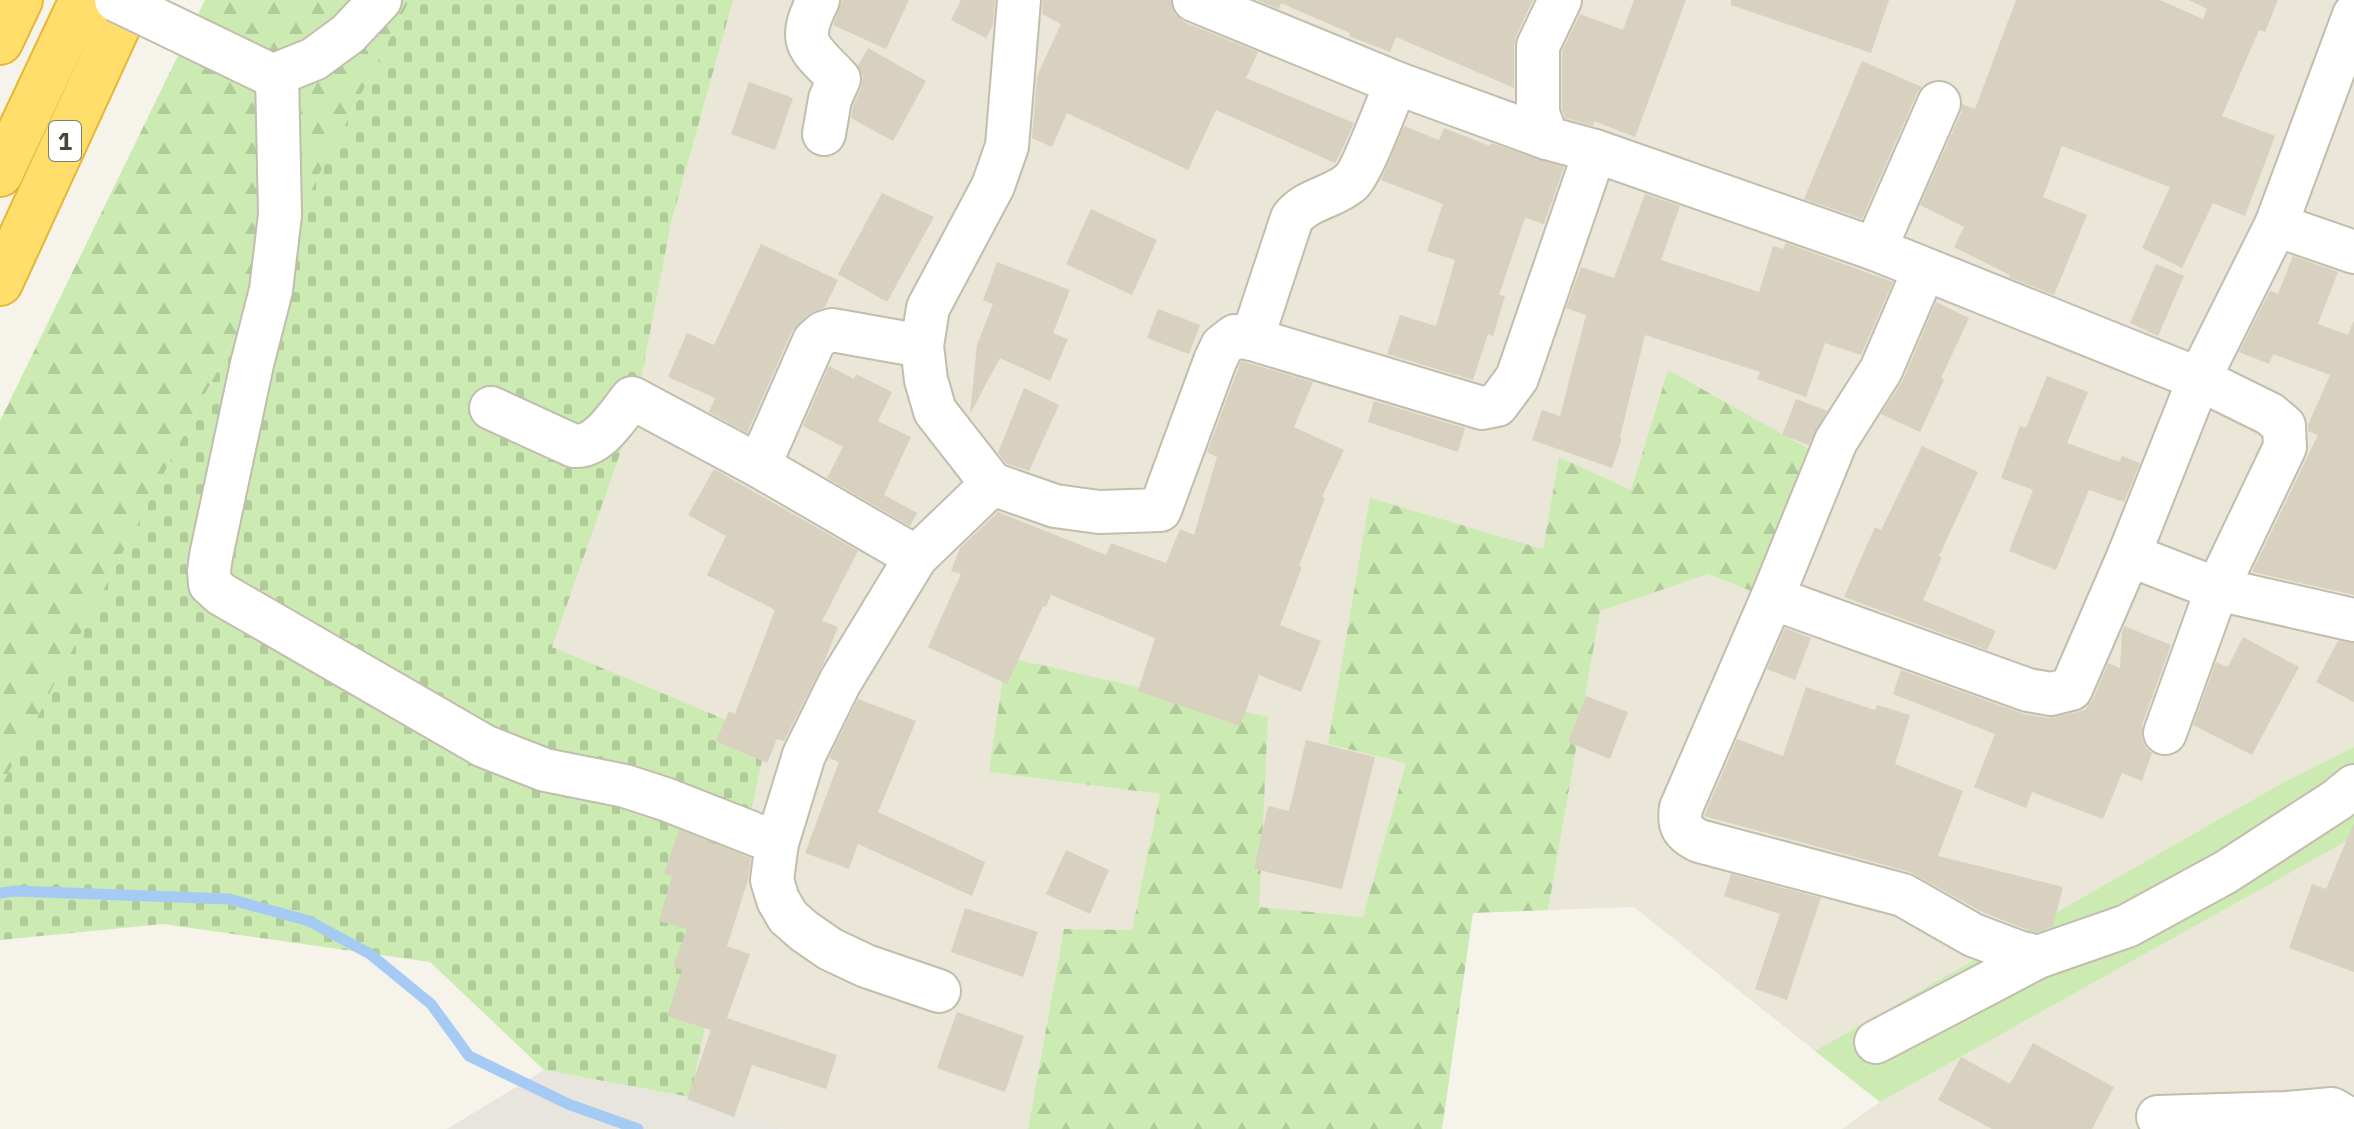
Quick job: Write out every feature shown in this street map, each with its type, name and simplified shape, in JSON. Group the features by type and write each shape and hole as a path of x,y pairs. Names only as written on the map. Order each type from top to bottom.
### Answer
{"highway":[{"path":"0,17 8,0"},
{"path":"0,42 20,0"},
{"name":"1","path":"0,174 82,0"},
{"name":"1","path":"0,283 130,0"}],"street":[{"path":"116,0 271,73 314,59 348,34 380,0"},
{"path":"818,0 807,21 805,33 809,47 839,79 830,99 824,134"},
{"path":"1019,0 1007,146 993,186 928,308 922,346 926,380 935,411 992,484 1055,506 1099,512 1160,510 1215,361 1222,346 1235,336 1482,408 1497,405 1517,378 1595,151"},
{"path":"1194,0 1396,83 1547,138 1595,151 1875,249 2199,379 2270,414 2284,426 2285,447 2217,589 2165,733"},
{"path":"1547,138 1538,113 1538,46 1560,0"},
{"path":"1772,598 2028,690 2051,694 2071,689 2129,555 2199,379 2276,225 2354,15"},
{"path":"271,73 280,215 271,290 211,556 210,584 221,594 484,746 545,770 625,786 665,799 777,843"},
{"path":"1252,339 1292,218 1301,207 1339,190 1354,179 1396,83"},
{"path":"1875,249 1939,103"},
{"path":"2276,225 2354,252"},
{"path":"1924,270 1881,370 1836,441 1681,808 1679,821 1685,834 1699,841 1903,895 1973,935 2038,957"},
{"path":"759,466 814,341 823,333 832,330 922,346"},
{"path":"491,408 563,442 583,447 595,440 632,398 759,466 916,557"},
{"path":"939,991 866,966 830,949 788,917 778,900 772,880 777,843 804,755 834,694 916,557 992,484"},
{"path":"2129,555 2217,589 2354,620"},
{"path":"1876,1042 2038,957 2127,926 2226,872 2354,786"},
{"path":"2158,1117 2332,1109 2354,1122"}],"shaded area":[{"path":"733,0 2354,0 2354,747 2284,782 1815,1051 1634,907 1548,910 1600,611 1708,574 1786,605 1668,371 1631,490 1559,457 1543,549 1370,499 1406,763 1364,917 1258,907 1268,717 989,772 1160,794 1132,931 1064,929 1028,1129 782,1129 690,1097 551,647 635,411 671,223"},
{"path":"2354,837 2354,1129 1842,1129 1880,1102"},
{"path":"544,1070 690,1097 782,1129 447,1129"}],"green space":[{"path":"205,0 410,0 0,789 0,421"},
{"path":"410,0 733,0 671,223 635,411 552,647 767,737 690,1097 544,1070 430,962 163,924 0,940 0,789"},
{"path":"1668,370 1832,462 1786,605 1708,574 1600,611 1548,910 1473,913 1442,1129 1028,1129 1064,929 1132,930 1160,794 989,772 1006,657 1268,717 1259,907 1363,917 1406,763 1328,744 1370,498 1543,549 1559,457 1631,490"},
{"path":"2354,747 2354,837 1880,1102 1815,1051 2284,782"}],"building":[{"path":"842,0 909,0 886,49 833,25"},
{"path":"961,0 995,0 993,25 986,38 951,20"},
{"path":"1043,0 1171,0 1175,14 1184,22 1258,52 1246,78 1354,123 1340,154 1335,163 1216,110 1188,170 1067,113 1052,147 1032,138 1037,76 1061,24 1042,14"},
{"path":"1257,0 1533,0 1514,45 1514,88 1396,37 1390,52 1281,3 1279,9"},
{"path":"1634,0 1686,0 1635,137 1594,121 1593,126 1565,118 1562,109 1562,51 1580,14 1623,30"},
{"path":"1731,0 1889,0 1871,53 1731,5"},
{"path":"2016,0 2160,0 2203,19 2207,9 2189,0 2278,0 2265,32 2259,30 2222,116 2275,136 2245,216 2213,203 2182,268 2142,248 2170,187 2062,146 2043,197 2087,215 2054,295 2009,277 1954,247 1964,227 1920,205 1961,113 1962,104 1975,109"},
{"path":"868,48 926,81 893,141 851,118 863,76 858,66"},
{"path":"1862,61 1922,87 1862,219 1804,199"},
{"path":"749,82 793,98 775,150 731,134"},
{"path":"1404,126 1439,140 1444,128 1490,146 1491,143 1564,167 1544,224 1525,218 1499,295 1505,296 1493,336 1488,334 1473,380 1387,354 1400,315 1436,326 1455,260 1427,251 1443,204 1381,180"},
{"path":"882,193 934,217 887,302 838,274"},
{"path":"1645,194 1680,206 1661,260 1759,292 1773,246 1783,249 1786,243 1893,282 1861,355 1825,343 1806,397 1757,379 1760,372 1645,335 1622,438 1612,468 1532,440 1542,410 1560,416 1586,315 1566,308 1581,267 1614,278"},
{"path":"1091,209 1157,240 1132,295 1066,264"},
{"path":"761,244 838,280 825,307 808,315 792,331 747,433 709,412 715,398 668,377 687,333 714,345"},
{"path":"2293,256 2338,272 2318,324 2348,335 2354,320 2354,595 2252,572 2318,435 2308,431 2308,425 2330,375 2273,354 2269,364 2239,352 2270,291 2278,294"},
{"path":"997,262 1070,290 1053,333 1068,339 1050,381 1000,358 970,414 977,345 993,304 983,300"},
{"path":"2156,264 2184,276 2158,336 2130,323"},
{"path":"1936,302 1969,318 1920,432 1881,414 1903,380"},
{"path":"1158,309 1200,325 1189,354 1147,338"},
{"path":"1241,361 1313,382 1294,427 1344,450 1322,497 1325,498 1280,625 1321,641 1301,692 1259,675 1240,726 1138,691 1155,638 1051,595 1007,684 928,647 961,574 951,571 960,548 998,512 1106,555 1111,543 1166,563 1180,529 1194,535 1217,457 1207,452"},
{"path":"829,366 854,379 856,374 892,392 878,421 911,437 884,495 917,513 910,526 827,478 843,447 803,426"},
{"path":"2047,376 2088,392 2067,443 2119,462 2122,456 2140,463 2124,502 2089,490 2056,570 2009,551 2033,490 2001,478 2020,426 2026,428"},
{"path":"1024,388 1059,405 1029,471 1007,464 998,453"},
{"path":"1796,399 1827,411 1809,445 1782,435"},
{"path":"1374,401 1465,428 1458,452 1368,422"},
{"path":"1922,446 1978,472 1939,556 1942,557 1923,600 1996,631 1987,650 1844,597 1875,527 1881,530"},
{"path":"714,469 858,551 822,621 838,627 824,662 784,741 777,739 767,763 716,741 729,711 735,714 775,610 707,575 726,536 688,515"},
{"path":"2124,626 2171,645 2142,725 2142,738 2152,753 2142,781 2122,773 2103,819 2032,792 2026,808 1974,787 1995,734 1893,694 1901,670 2024,714 2048,718 2085,710 2108,663 2120,668"},
{"path":"1785,628 1811,638 1795,680 1767,669"},
{"path":"2243,637 2299,667 2252,755 2193,725 2216,662 2228,667"},
{"path":"2338,641 2354,643 2354,702 2316,682"},
{"path":"1806,687 1875,710 1877,705 1910,715 1895,764 1963,791 1938,856 2063,887 2053,926 2037,932 2025,929 1982,912 1910,872 1704,816 1737,739 1783,756"},
{"path":"1586,696 1628,712 1610,759 1568,742"},
{"path":"858,699 916,721 878,812 985,862 972,896 858,844 849,869 805,853 839,762 829,758"},
{"path":"1306,740 1375,757 1342,889 1254,869 1268,806 1289,811"},
{"path":"2354,823 2354,972 2289,948 2312,884 2326,889"},
{"path":"679,830 751,858 748,880 727,946 750,954 727,1018 837,1055 826,1089 752,1065 734,1117 687,1099 711,1030 667,1016 682,970 673,967 687,929 659,921 672,876 664,874"},
{"path":"1066,850 1109,870 1090,914 1046,894"},
{"path":"1731,874 1821,898 1787,1000 1755,989 1780,914 1724,896"},
{"path":"965,908 1038,932 1023,977 951,952"},
{"path":"957,1012 1024,1036 1005,1092 937,1068"},
{"path":"2033,1043 2114,1087 2092,1129 1992,1129 1938,1100 1961,1057 2010,1084"}],"waterway":[{"path":"0,893 229,899 309,921 370,954 431,1004 469,1056 568,1104 638,1129"}]}
